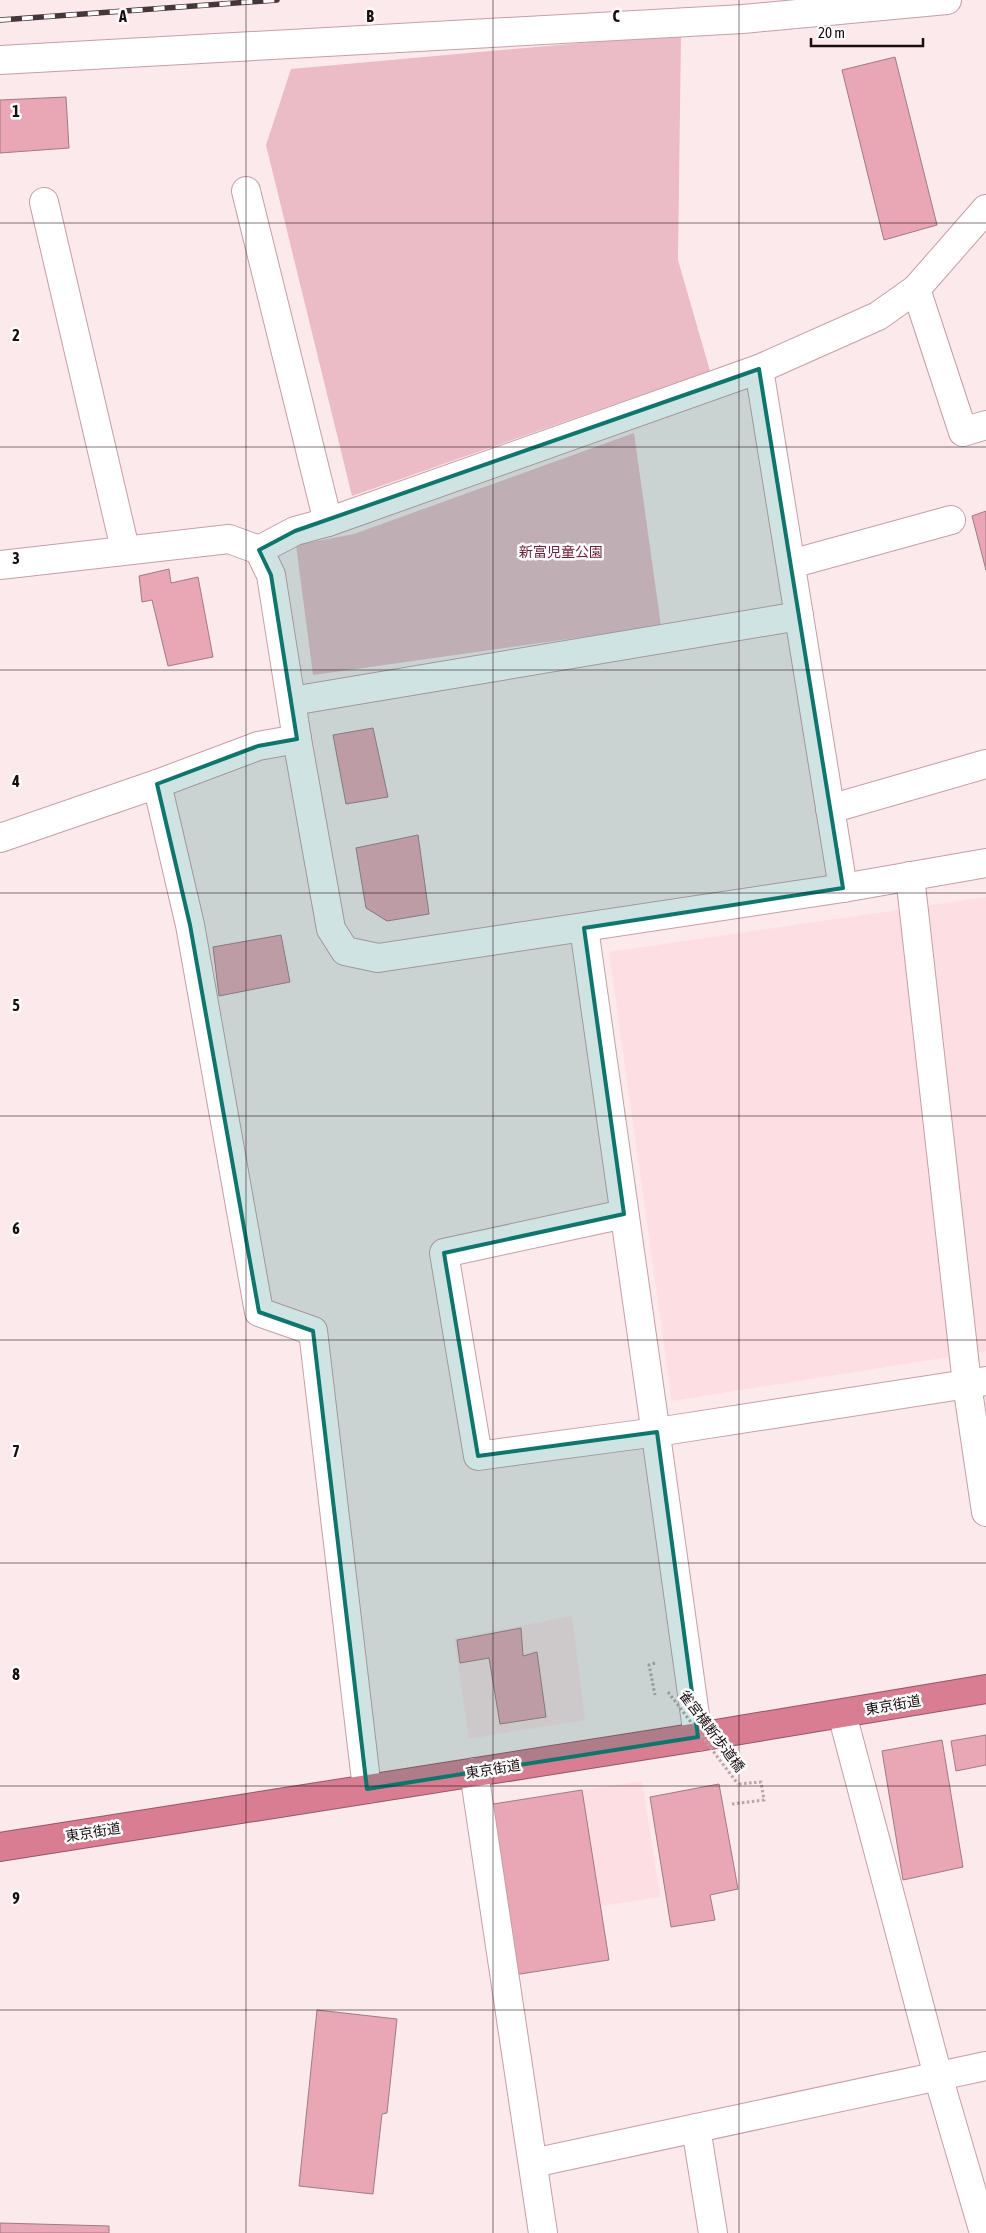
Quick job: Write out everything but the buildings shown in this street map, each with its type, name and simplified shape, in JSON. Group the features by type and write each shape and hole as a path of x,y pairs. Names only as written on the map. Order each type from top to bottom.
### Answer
{"highway":[{"name":"東京街道","path":"0,1848 842,1714 986,1689"}],"street":[{"path":"0,60 744,19 947,0"},
{"path":"246,191 328,522"},
{"path":"44,202 125,549"},
{"path":"259,550 295,531 328,522 759,369 878,316 916,289 986,209"},
{"path":"916,289 963,432 986,425"},
{"path":"759,369 843,888"},
{"path":"791,564 951,520"},
{"path":"0,565 229,538 259,550 272,575 297,739 331,929 345,951 378,958 843,888 986,863"},
{"path":"292,701 799,616"},
{"path":"0,838 157,784 258,746 297,739"},
{"path":"830,809 986,764"},
{"path":"157,784 190,925 259,1312 313,1331 368,1789"},
{"path":"910,876 976,1382 986,1512"},
{"path":"584,928 657,1432 698,1737"},
{"path":"624,1214 444,1253 478,1456 657,1432 976,1382"},
{"path":"842,1714 938,2076 984,2233"},
{"path":"474,1772 543,2233"},
{"path":"533,2163 986,2066"},
{"path":"696,2128 713,2233"}],"path":[{"name":"雀宮横断歩道橋","path":"668,1692 738,1784 762,1782 764,1800 732,1804"}],"highlighted area":[{"path":"759,369 843,888 584,928 624,1214 444,1253 478,1456 657,1432 698,1737 367,1789 313,1331 259,1312 190,925 157,784 258,746 297,739 271,575 259,550 295,531"}],"shaded area":[{"path":"986,897 986,1351 672,1401 609,952"},
{"path":"572,1616 585,1720 469,1739 454,1638"},
{"path":"642,1781 660,1897 601,1906 609,1960 514,1975 487,1805"}],"green space":[{"path":"681,34 678,260 710,371 352,496 266,145 291,69"},
{"name":"新富児童公園","path":"634,433 661,626 313,675 296,545 354,534"}],"railway":[{"path":"0,20 277,0"}]}
